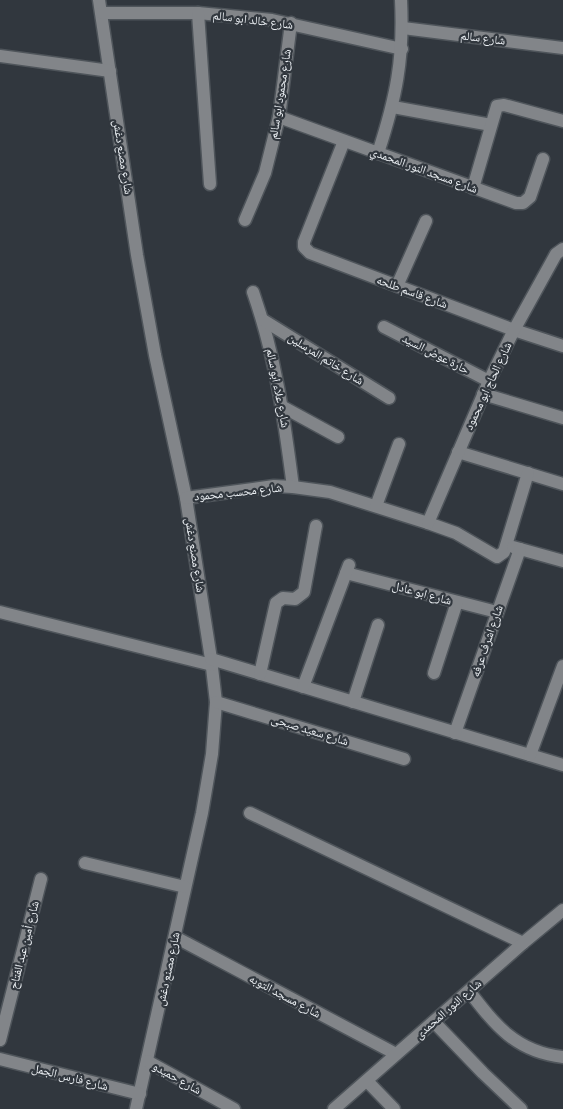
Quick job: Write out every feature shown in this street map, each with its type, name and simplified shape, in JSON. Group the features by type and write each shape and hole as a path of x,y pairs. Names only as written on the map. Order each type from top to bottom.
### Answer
{"street":[{"name":"شارع مصنع دغش","path":"100,0 136,245 155,355 186,498 216,702 212,754 202,813 136,1109"},
{"path":"378,153 393,107 402,49 401,0"},
{"name":"شارع خالد ابو سالم","path":"102,13 198,13 272,20 402,49"},
{"path":"198,13 210,184"},
{"name":"شارع محمود ابو سالم","path":"244,220 265,173 279,117 292,23"},
{"name":"شارع سالم","path":"402,28 563,48"},
{"path":"0,56 110,71"},
{"path":"473,188 495,109 500,104 563,120"},
{"path":"393,107 491,125"},
{"name":"شارع مسجد النور المحمدي","path":"279,117 516,203 523,203 530,197 544,158"},
{"name":"شارع قاسم طلحه","path":"344,141 304,242 304,247 310,254 514,330 563,346"},
{"path":"397,286 426,221"},
{"name":"شارع الحاج ابو محمود","path":"428,523 489,381 514,330 559,252"},
{"name":"شارع علاء ابو سالم","path":"253,292 273,355 293,487"},
{"name":"شارع خاتم المرسلين","path":"263,320 389,398"},
{"name":"حارة عوض السيد","path":"384,327 489,381"},
{"path":"483,394 563,418"},
{"path":"282,407 338,437"},
{"path":"376,506 399,444"},
{"path":"458,452 563,484"},
{"path":"528,473 506,545 563,562"},
{"name":"شارع محسب محمود","path":"186,498 274,486 330,492 456,533 497,556 504,552 506,545"},
{"path":"260,674 276,603 283,598 294,599 304,592 316,526"},
{"name":"شارع اشرف عرفه","path":"455,733 520,549"},
{"name":"شارع ابو عادل","path":"303,686 347,569 456,602 497,612"},
{"path":"434,673 456,602"},
{"path":"0,612 260,674 563,765"},
{"path":"353,702 378,625"},
{"path":"530,755 563,666"},
{"name":"شارع سعيد صبحى","path":"216,702 404,759"},
{"path":"250,813 522,943"},
{"path":"85,863 186,887"},
{"name":"شارع أمين عبد الفتاح","path":"0,1040 41,879"},
{"name":"شارع النور المحمدى","path":"334,1109 522,943 563,910"},
{"name":"شارع مسجد التوبه","path":"175,937 396,1054"},
{"path":"468,991 491,1020 516,1041 544,1054 563,1056"},
{"path":"434,1022 482,1073 521,1109"},
{"name":"شارع فارس الجمل","path":"0,1059 140,1094"},
{"name":"شارع حميدو","path":"147,1061 234,1109"},
{"path":"367,1081 394,1109"}]}
